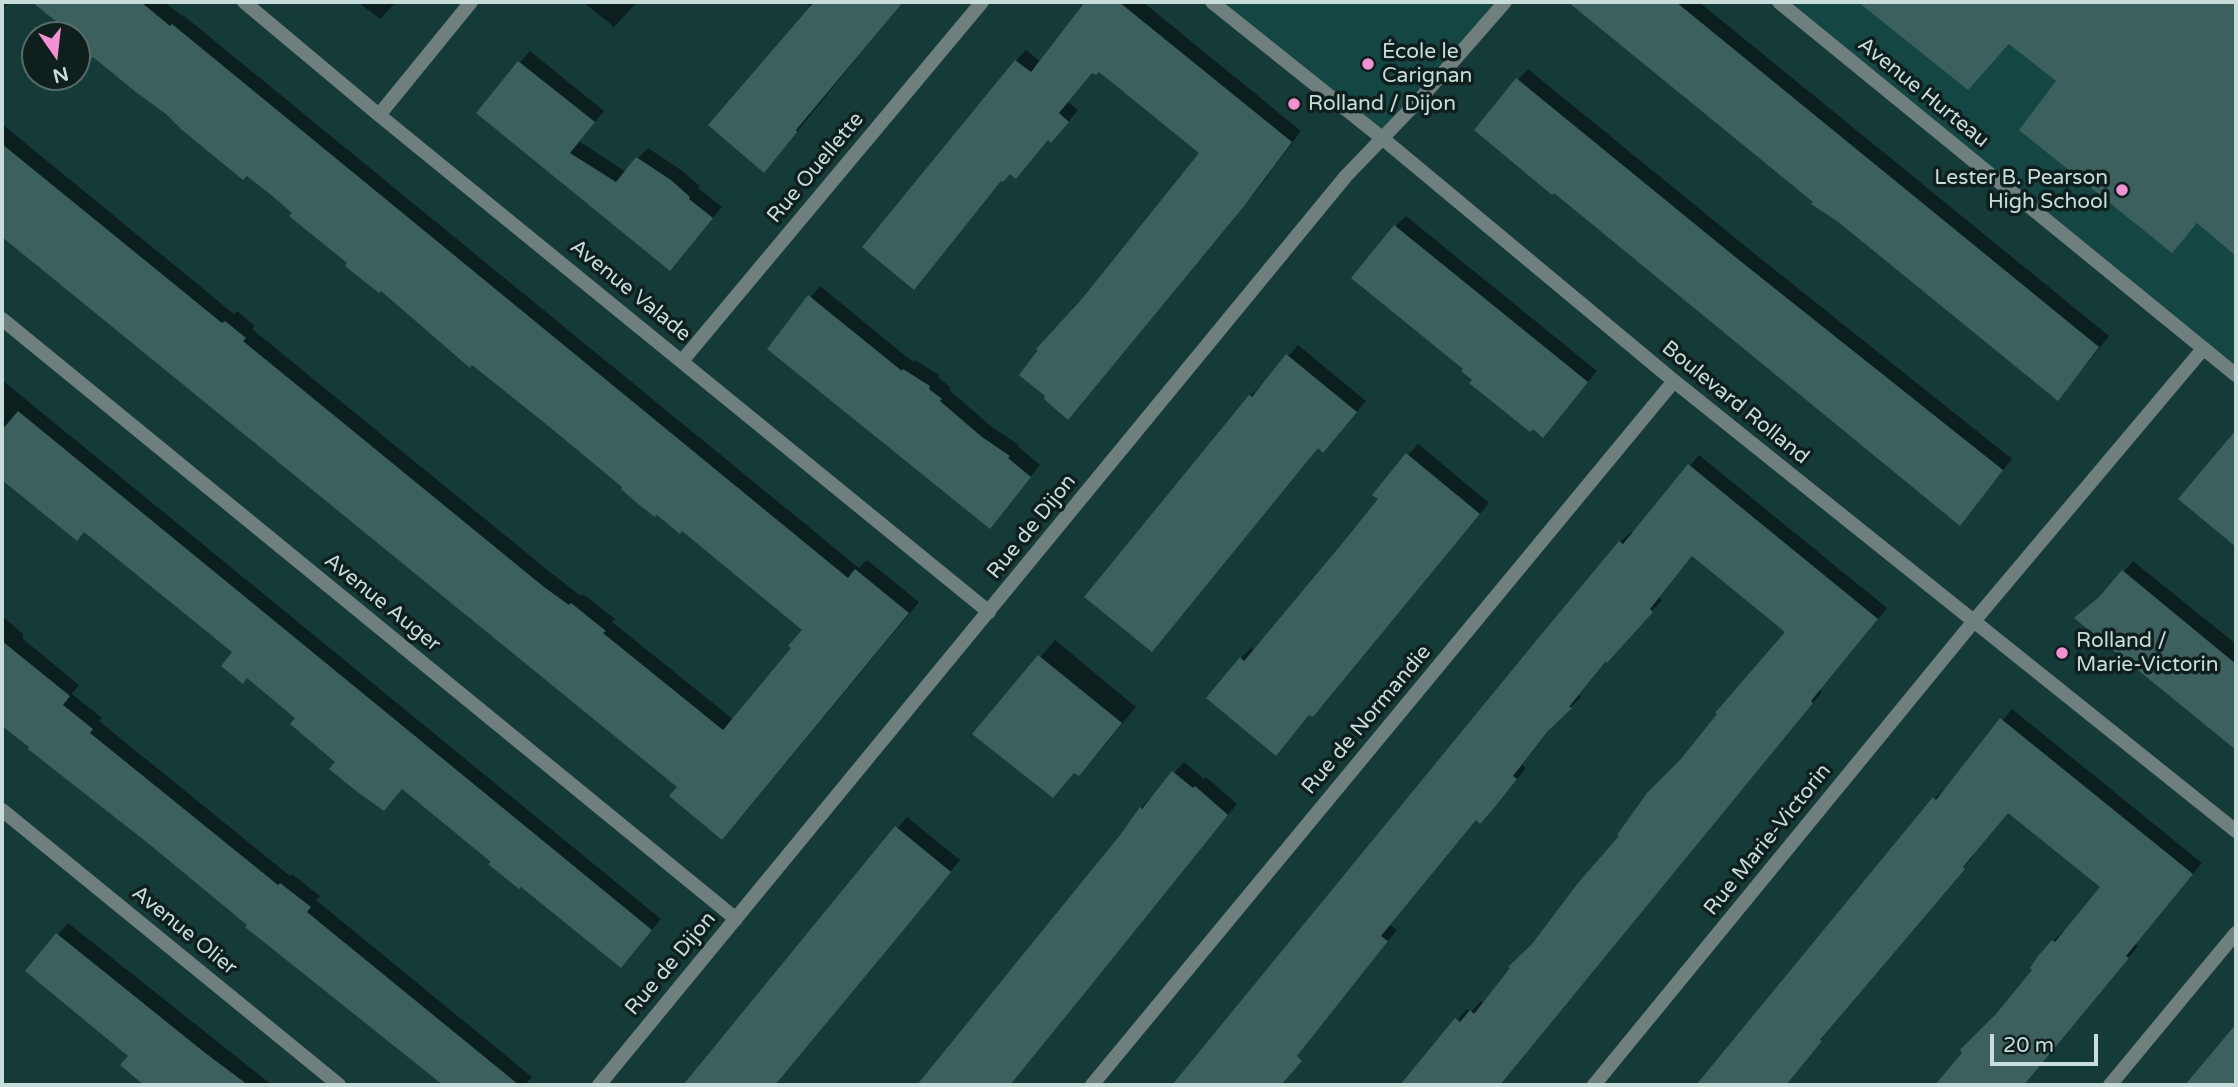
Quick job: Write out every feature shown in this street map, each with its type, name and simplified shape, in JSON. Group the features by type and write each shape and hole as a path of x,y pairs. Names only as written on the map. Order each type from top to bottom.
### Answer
{"street":[{"name":"Avenue Valade","path":"244,2 989,612"},
{"path":"379,115 471,2"},
{"name":"Rue Ouellette","path":"682,360 982,2"},
{"name":"Boulevard Rolland","path":"1212,2 1382,138 1674,381 2236,831"},
{"name":"Rue de Dijon","path":"599,1085 1346,176 1421,98 1505,2"},
{"name":"Avenue Hurteau","path":"1779,2 2236,375"},
{"name":"Avenue Auger","path":"2,319 736,919"},
{"name":"Rue Marie-Victorin","path":"1594,1085 1974,621 2203,349"},
{"name":"Rue de Normandie","path":"1092,1085 1674,381"},
{"name":"Avenue Olier","path":"2,810 339,1085"},
{"path":"2110,1085 2236,933"}],"shaded area":[{"name":"École le Carignan","path":"1212,2 1503,2 1382,138"},
{"name":"Lester B. Pearson High School","path":"1778,2 2236,2 2236,378"}],"building":[{"path":"32,2 141,2 170,26 172,24 848,578 855,569 909,613 722,840 669,796 677,787 2,237 2,144 222,323 225,321 246,338 243,341 544,587 569,605 571,603 606,631 603,633 723,730 791,648 788,646 802,630 682,531 680,534 638,504 622,487 552,429 472,365 470,368 381,291 379,293 345,266 347,263 289,216 292,213 270,194 247,176 243,180 166,114 93,57 91,59 91,21 56,21"},
{"path":"814,2 903,2 796,130 764,173 708,125"},
{"path":"1085,2 1119,2 1292,142 1245,205 1068,420 1044,399 1045,396 1019,375 1038,350 1036,349 1081,300 1199,153 1099,72 1096,75 1092,73 1059,113 1069,122 1051,143 1048,140 1016,179 1010,174 1001,181 914,290 862,247 1015,60 1031,72"},
{"path":"1568,2 1676,2 2099,347 2058,401 1837,221 1811,204 1813,202"},
{"path":"1858,2 2236,2 2236,256 2197,223 2172,253 2019,130 2056,81 2009,44 1968,90"},
{"path":"518,61 595,122 570,153 616,182 636,157 671,180 713,218 670,271 476,113"},
{"path":"1516,78 2003,470 1960,526 1474,130"},
{"path":"1394,225 1588,382 1543,438 1533,429 1530,432 1469,383 1472,380 1461,371 1463,369 1351,278"},
{"path":"808,295 902,371 903,369 930,386 929,389 942,399 940,401 982,437 1010,456 1008,458 1031,477 990,529 767,349"},
{"path":"1286,354 1357,412 1323,453 1318,448 1152,652 1084,597 1249,395 1252,397"},
{"path":"18,411 652,930 621,968 521,887 519,889 488,864 491,862 402,789 384,811 356,791 329,769 335,762 290,724 295,718 247,678 243,684 221,666 232,652 84,532 77,541 2,480 2,430"},
{"path":"2236,430 2236,547 2178,499"},
{"path":"1406,453 1480,514 1313,717 1309,715 1276,756 1206,698 1240,657 1244,661 1345,540 1378,499 1372,495"},
{"path":"1688,464 1878,619 1811,701 1813,703 1500,1085 1400,1085 1455,1018 1460,1022 1470,1010 1474,1014 1510,968 1508,967 1532,944 1578,883 1619,836 1617,835 1647,793 1680,760 1717,714 1715,713 1785,632 1692,556 1650,609 1653,612 1607,663 1606,661 1569,707 1572,708 1548,731 1513,776 1517,779 1494,808 1480,824 1476,820 1381,936 1388,941 1297,1056 1302,1061 1281,1085 1172,1085 1540,636 1619,541 1623,544"},
{"path":"2122,570 2236,664 2236,750 2074,618 2099,597"},
{"path":"2,641 70,696 63,705 93,729 90,733 278,885 280,883 311,907 307,912 519,1085 443,1085 245,927 247,925 149,844 28,749 29,747 2,726"},
{"path":"1038,655 1122,723 1079,776 1074,773 1053,798 972,734"},
{"path":"2000,718 2193,874 2126,956 2129,958 2024,1085 1935,1085 1962,1053 1960,1050 1996,1014 2032,970 2030,968 2038,956 2052,940 2055,942 2100,887 2008,813 1963,867 1965,869 1820,1040 1822,1041 1786,1085 1696,1085 1933,797 1936,800"},
{"path":"1172,771 1193,788 1195,786 1228,815 1010,1085 917,1085 1140,807 1142,809"},
{"path":"895,826 951,872 775,1085 683,1085"},
{"path":"56,933 248,1085 144,1085 120,1065 128,1056 25,971"},
{"path":"2236,1024 2236,1085 2185,1085"}],"place":[{"name":"École le Carignan","path":"1368,64"},
{"name":"Rolland / Dijon","path":"1294,104"},
{"name":"Lester B. Pearson High School","path":"2122,190"},
{"name":"Rolland / Marie-Victorin","path":"2062,653"}]}
